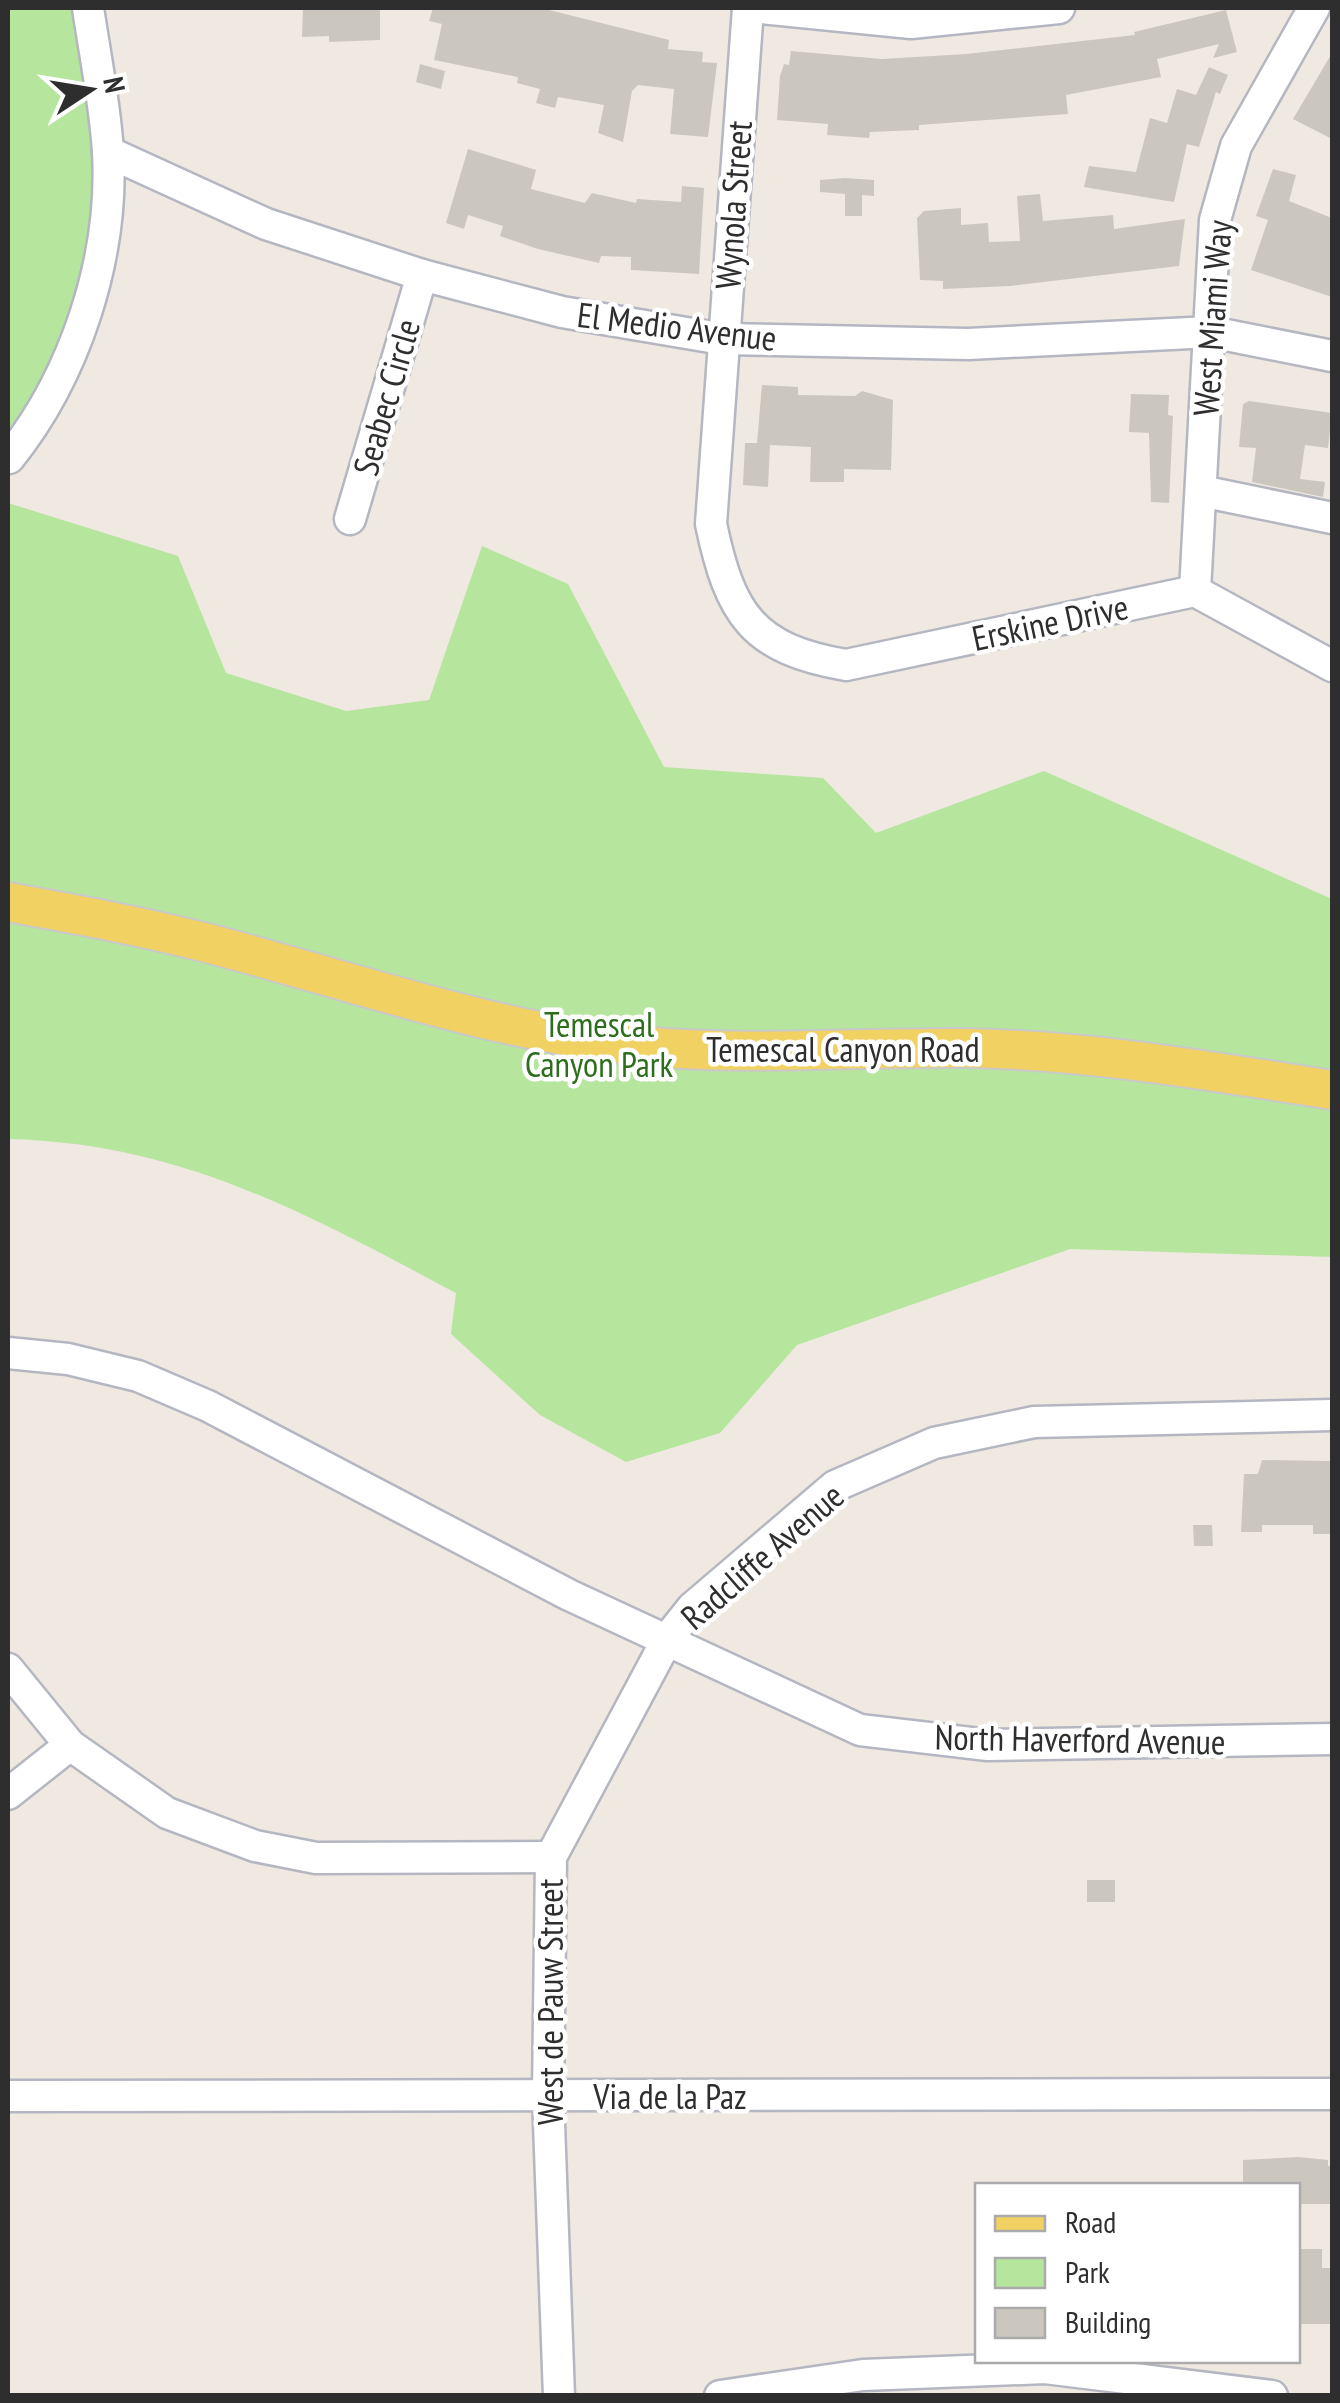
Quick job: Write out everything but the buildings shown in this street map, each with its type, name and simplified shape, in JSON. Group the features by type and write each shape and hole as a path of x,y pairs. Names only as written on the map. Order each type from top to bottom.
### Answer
{"main road":[{"name":"Temescal Canyon Road","path":"8,902 206,943 380,992 517,1024 638,1046 745,1052 966,1048 1056,1052 1332,1090"}],"street":[{"path":"9,458 40,420 72,351 106,221 108,152 88,8"},
{"name":"Wynola Street","path":"748,8 711,524 723,580 756,632"},
{"path":"760,8 911,23 1060,8"},
{"name":"West Miami Way","path":"1195,591 1215,220 1236,146 1314,8"},
{"name":"El Medio Avenue","path":"108,152 266,224 422,275 562,312 722,339 968,344 1211,332 1332,356"},
{"name":"Seabec Circle","path":"350,520 422,275"},
{"path":"1201,492 1332,518"},
{"path":"1195,591 1332,666"},
{"name":"Erskine Drive","path":"756,632 808,658 846,665 1195,591"},
{"name":"Radcliffe Avenue","path":"8,1353 68,1359 138,1376 208,1406 569,1595 668,1638 692,1608 835,1486 934,1443 1034,1422 1332,1414"},
{"name":"North Haverford Avenue","path":"668,1638 772,1693 860,1730 988,1745 1332,1740"},
{"name":"West de Pauw Street","path":"559,2396 548,2096 551,1857 668,1638"},
{"path":"8,1669 70,1745 167,1813 255,1846 316,1858 551,1857"},
{"path":"8,1794 70,1745"},
{"name":"Via de la Paz","path":"8,2096 1332,2094"},
{"path":"720,2396 862,2375 1045,2368 1192,2390 1272,2396"}],"green space":[{"path":"8,8 88,8 108,152 92,286 8,462"},
{"name":"Temescal Canyon Park","path":"8,503 178,556 226,673 346,711 429,700 482,546 568,584 664,767 823,778 876,833 1044,771 1332,899 1332,1257 1070,1249 797,1345 720,1433 626,1462 540,1415 451,1334 456,1293 401,1264 294,1211 186,1169 71,1144 8,1139"}]}
